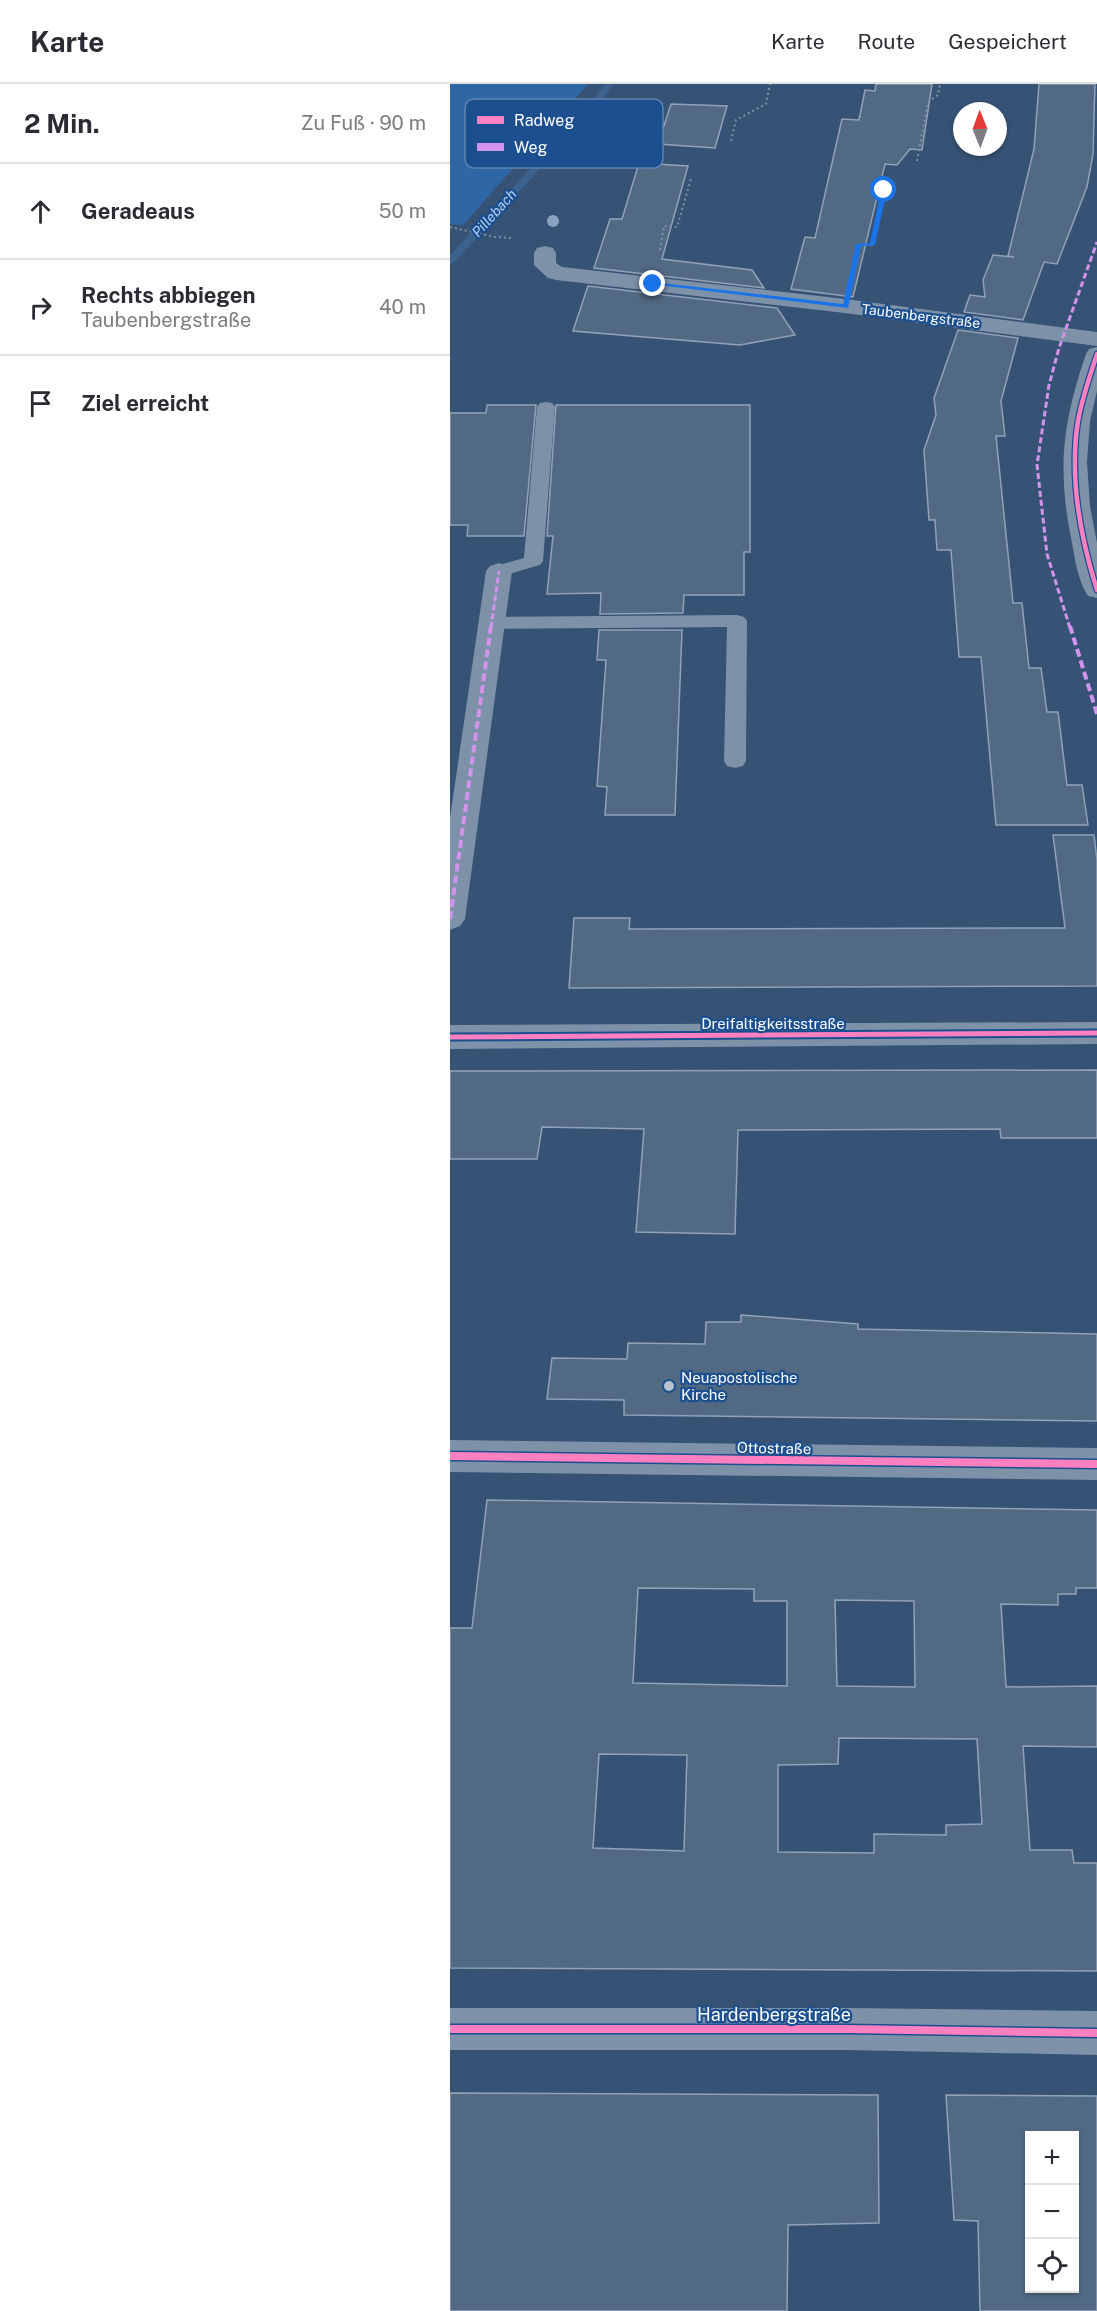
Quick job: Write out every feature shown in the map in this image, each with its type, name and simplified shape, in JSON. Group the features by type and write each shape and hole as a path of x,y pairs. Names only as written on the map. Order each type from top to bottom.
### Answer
{"street":[{"name":"Taubenbergstraße","path":"545,253 545,265 556,273 845,306 1097,339"},
{"path":"1097,354 1078,422 1076,459 1081,525 1097,590"},
{"path":"450,920 499,571"},
{"name":"Dreifaltigkeitsstraße","path":"450,1037 1097,1034"},
{"name":"Ottostraße","path":"450,1456 1097,1464"},
{"name":"Hardenbergstraße","path":"450,2029 848,2029 1097,2033"}],"lane":[{"path":"499,571 533,561 546,407"},
{"path":"492,623 737,621 735,761"}],"path":[{"path":"731,141 736,120 766,104 770,84"},
{"path":"917,161 928,102 938,95 940,84"},
{"path":"653,284 664,226 677,227 691,179"},
{"path":"845,306 859,244 872,245 884,190"},
{"path":"450,227 495,237 519,238"}],"shaded area":[{"path":"450,84 588,84 575,99 465,99 465,168 514,168 463,225 450,224"}],"building":[{"path":"876,84 932,84 922,150 910,149 897,165 885,164 853,297 791,289 805,237 815,238 842,119 859,120 865,90 875,91"},
{"path":"1039,84 1095,84 1093,154 1087,187 1057,264 1044,262 1023,320 964,312 970,295 985,297 983,280 993,255 1014,257 1008,256 1034,149"},
{"path":"671,104 727,106 715,148 663,144 663,129"},
{"path":"663,164 688,166 662,259 752,270 764,288 594,268 610,219 622,219 637,168 663,168"},
{"path":"588,286 777,308 795,335 740,345 573,331"},
{"path":"958,330 1018,338 1001,401 1005,436 996,436 1013,603 1022,603 1029,668 1041,668 1047,712 1058,712 1067,785 1082,785 1088,825 996,825 981,657 959,657 951,550 937,550 935,520 929,520 924,450 936,415 934,398"},
{"path":"487,405 536,405 524,536 467,536 468,525 450,525 450,413 486,413"},
{"path":"556,405 750,405 750,552 744,552 744,595 684,595 683,613 600,614 601,593 547,594 553,536 547,536"},
{"path":"599,630 682,630 675,815 605,815 607,787 597,786 606,660 597,660"},
{"path":"1053,835 1094,835 1097,860 1097,986 569,988 574,918 630,918 629,929 1065,928"},
{"path":"1097,1070 1097,1138 1001,1138 1000,1129 738,1130 735,1234 636,1232 644,1129 542,1127 537,1159 450,1159 450,1071"},
{"path":"741,1315 858,1324 858,1329 1097,1334 1097,1421 624,1415 624,1400 547,1399 552,1358 627,1359 628,1343 705,1344 706,1322 741,1322"},
{"path":"487,1500 1097,1510 1097,1588 1076,1588 1076,1594 1058,1594 1058,1605 1001,1604 1006,1687 1097,1686 1097,1747 1023,1746 1030,1850 1072,1850 1074,1863 1097,1863 1097,1971 450,1968 450,1628 472,1628","holes":["638,1588 754,1589 754,1601 787,1601 787,1686 633,1683","835,1600 914,1601 915,1687 837,1686","839,1738 977,1739 982,1824 946,1825 946,1835 874,1834 874,1853 778,1852 778,1765 838,1764","599,1754 687,1755 684,1851 593,1848"]},
{"path":"450,2093 878,2095 879,2223 788,2225 787,2311 450,2311"},
{"path":"946,2095 1097,2096 1097,2311 980,2311 978,2221 954,2220"}],"waterway":[{"name":"Pillebach","path":"598,99 610,84"},
{"name":"Pillebach","path":"450,261 536,168"}],"marked path":[{"path":"1097,242 1059,348 1049,385 1037,465 1047,554 1097,714"},
{"path":"450,919 499,571"}],"cycle path":[{"path":"1097,354 1078,421 1075,462 1081,528 1097,590"},
{"path":"450,1037 1097,1033"},
{"path":"450,1456 1097,1464"},
{"path":"450,2029 848,2029 1097,2033"}],"place":[{"name":"Neuapostolische Kirche","path":"669,1386"}],"route":[{"path":"653,284 845,306 859,244 872,245 884,190"}]}
